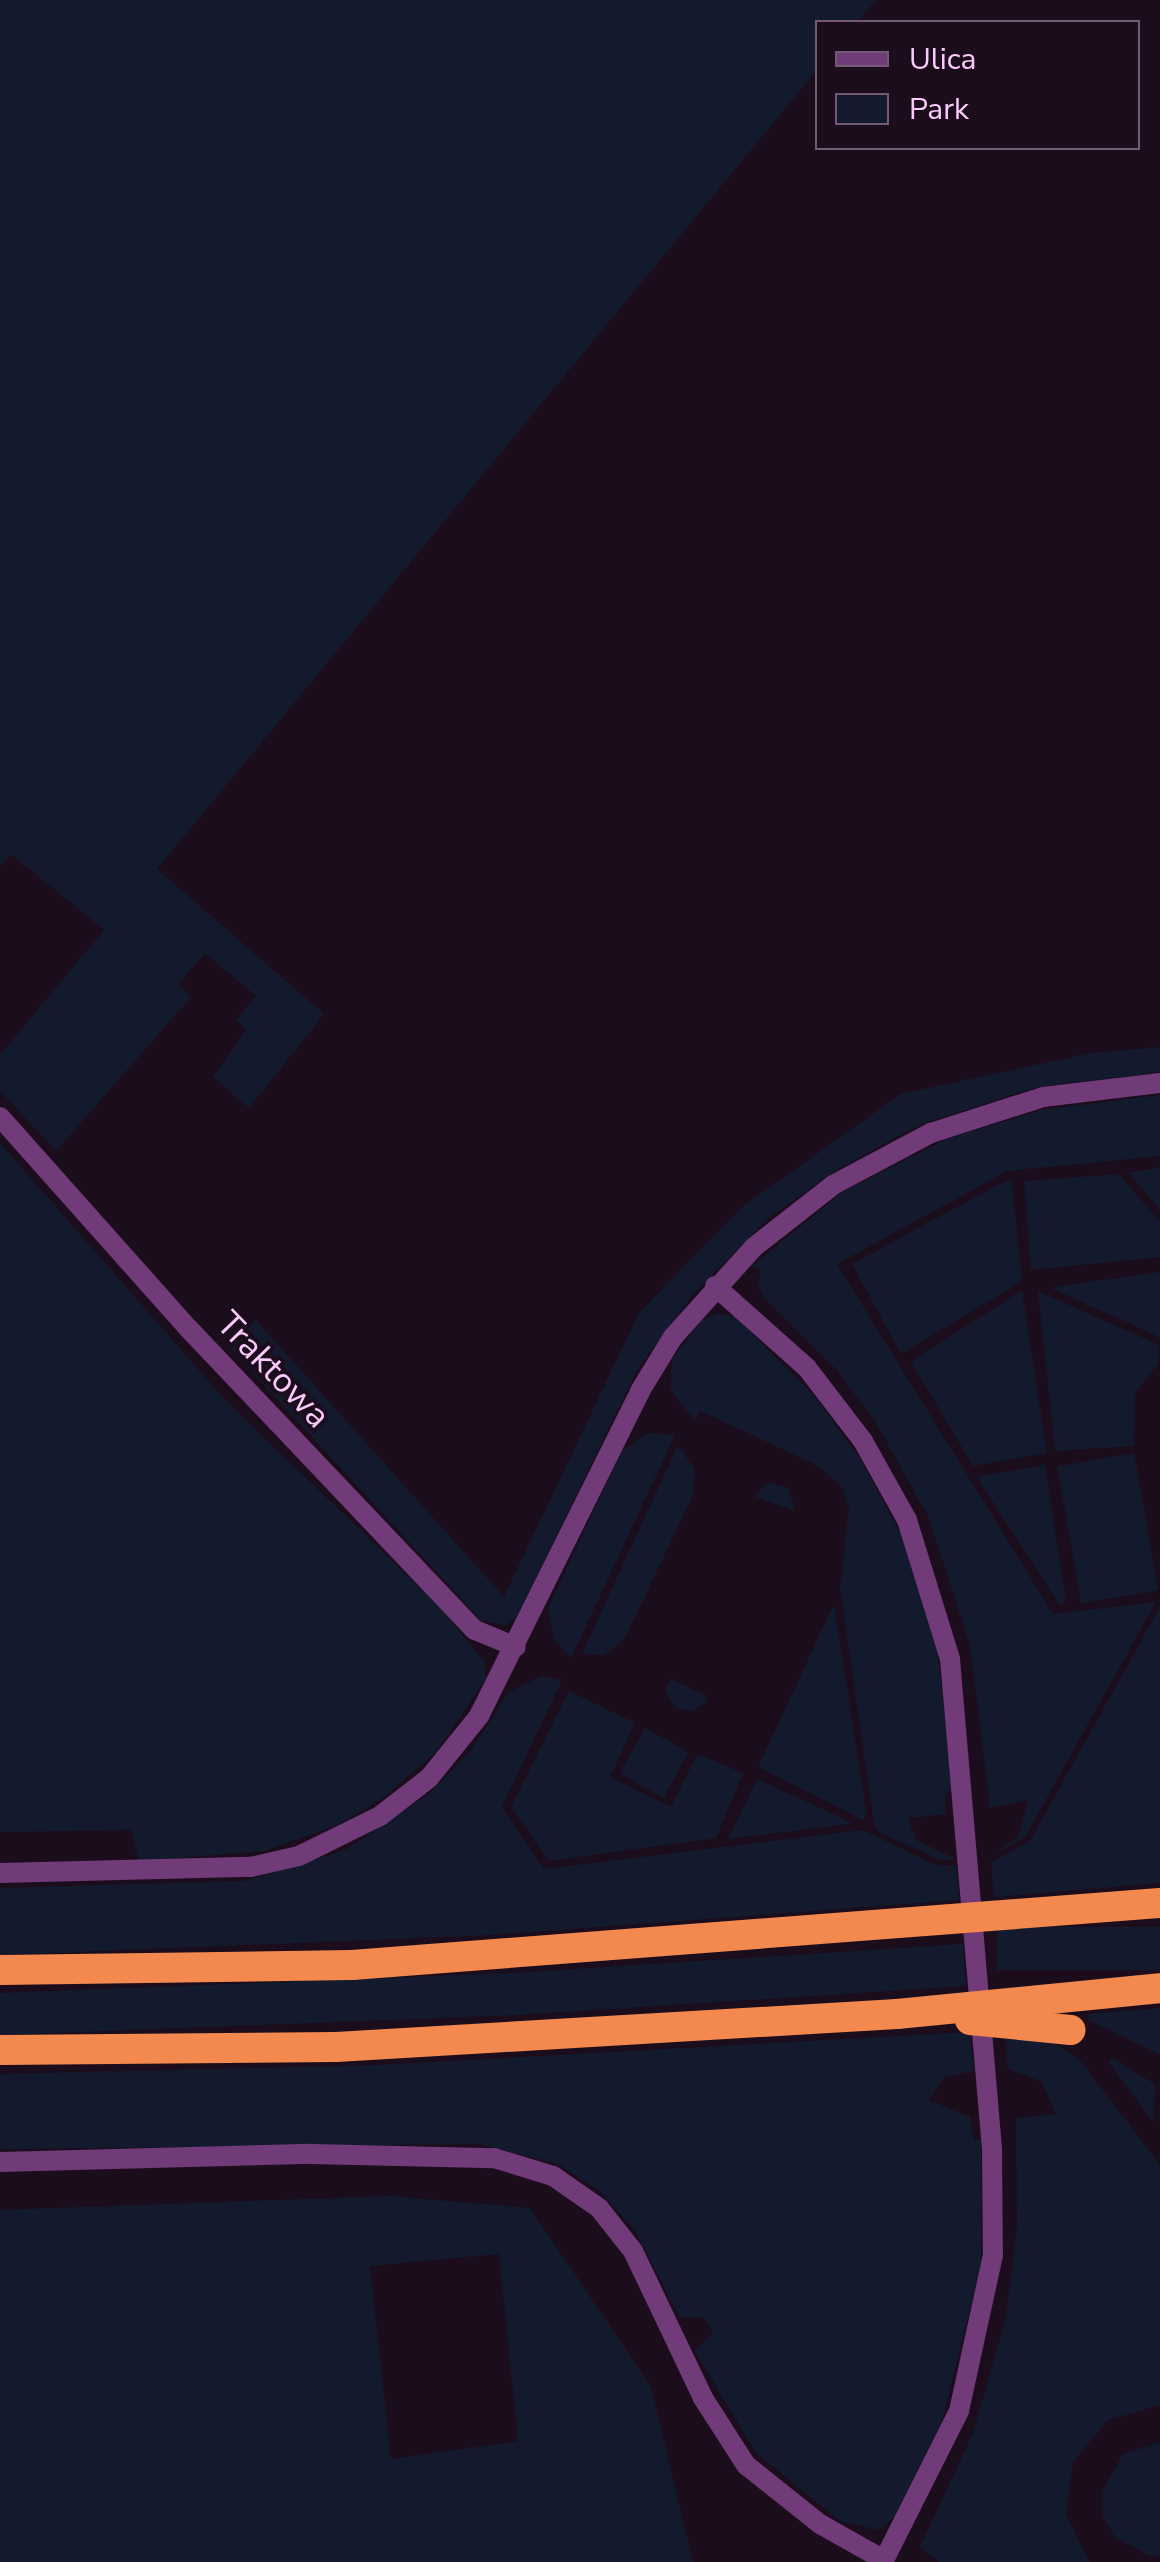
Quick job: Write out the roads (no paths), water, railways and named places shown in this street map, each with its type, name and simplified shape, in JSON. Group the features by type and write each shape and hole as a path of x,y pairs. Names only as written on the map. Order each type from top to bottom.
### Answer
{"highway":[{"path":"0,1970 352,1965 1160,1902"},
{"path":"0,2050 336,2048 897,2014 1160,1988"},
{"path":"897,2014 1072,2030"}],"street":[{"path":"0,1873 251,1867 329,1843 380,1816 428,1778 479,1716 640,1391 715,1286 802,1206 870,1162 932,1133 1043,1097 1160,1083"},
{"name":"Traktowa","path":"0,1117 189,1329 475,1630 516,1647"},
{"path":"0,2162 312,2154 494,2158 553,2176 599,2208 634,2251 703,2398 746,2465 820,2524 884,2561 953,2425 988,2301 995,2209 950,1659 907,1520 835,1402 782,1342 715,1286"}]}
